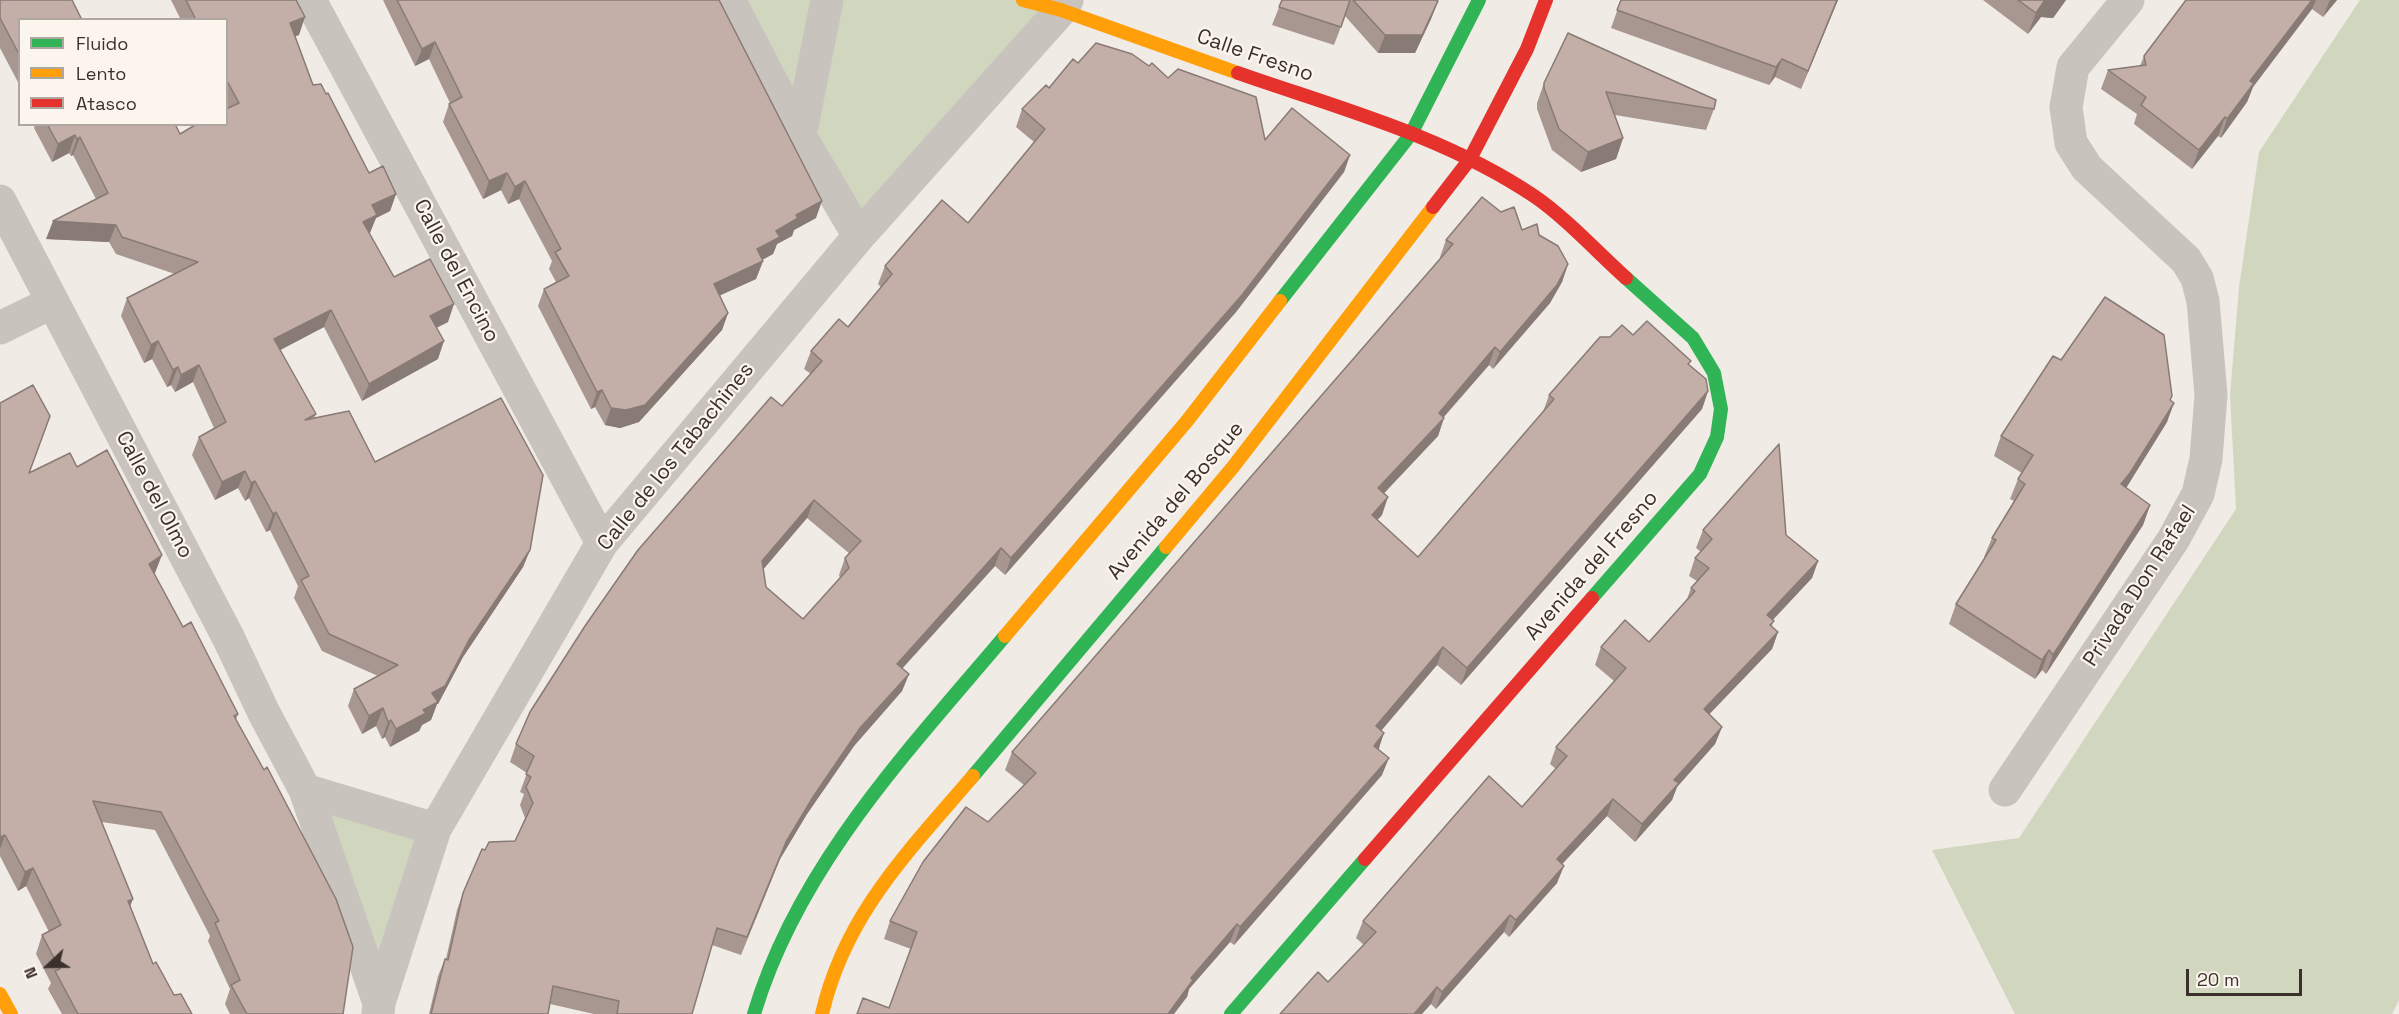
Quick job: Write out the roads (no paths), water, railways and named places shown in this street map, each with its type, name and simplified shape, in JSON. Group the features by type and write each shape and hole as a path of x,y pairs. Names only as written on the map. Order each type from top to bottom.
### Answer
{"street":[{"name":"Calle del Encino","path":"310,0 602,543"},
{"path":"729,0 800,136 859,236"},
{"path":"800,136 827,0"},
{"name":"Calle Fresno","path":"1023,0 1064,5 1411,134 1470,159"},
{"name":"Avenida del Bosque","path":"754,1014 767,970 798,908 867,799 1187,421 1411,134 1479,0"},
{"name":"Avenida del Bosque","path":"822,1014 828,981 848,936 875,892 1233,467 1470,159 1527,49 1546,0"},
{"name":"Privada Don Rafael","path":"2005,790 2173,540 2198,494 2206,459 2211,395 2203,301 2197,278 2186,260 2087,168 2072,143 2066,106 2073,67 2128,0"},
{"name":"Calle de los Tabachines","path":"378,1008 435,829 602,543 859,236 1064,5"},
{"name":"Avenida del Fresno","path":"1232,1014 1700,474 1717,437 1721,410 1714,373 1692,338 1535,197 1470,159"},
{"name":"Calle del Olmo","path":"0,201 305,790 378,1008"},
{"path":"0,328 53,302"},
{"path":"305,790 435,829"},
{"path":"0,994 11,1014"}]}
